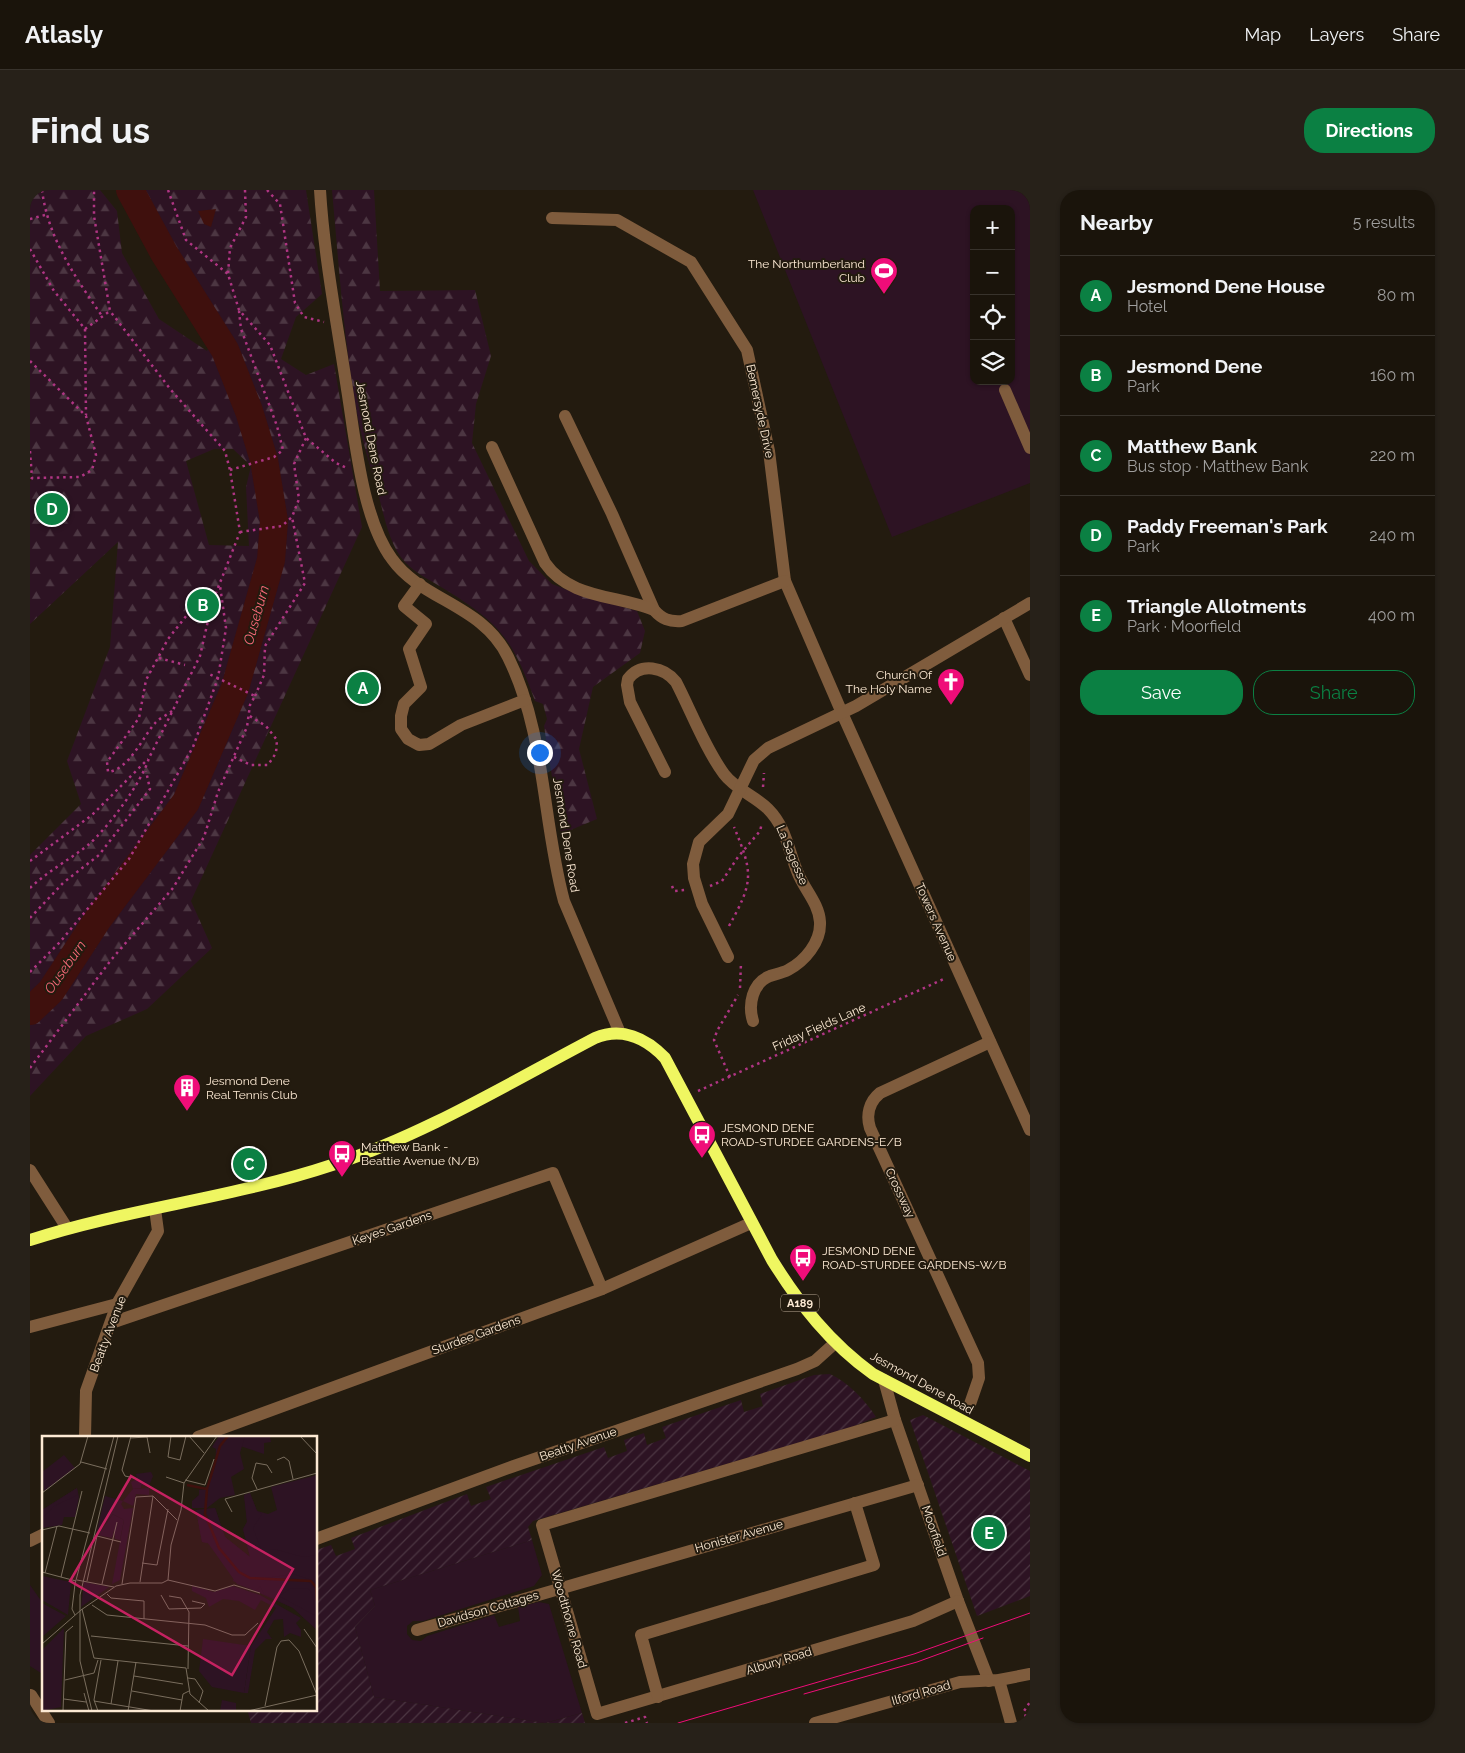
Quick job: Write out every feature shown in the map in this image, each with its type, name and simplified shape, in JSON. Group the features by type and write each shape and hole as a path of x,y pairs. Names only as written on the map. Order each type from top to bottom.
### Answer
{"main road":[{"name":"Jesmond Dene Road","path":"620,1033 647,1042 665,1058 751,1223 790,1289 805,1310 835,1343 855,1361 884,1380 1030,1456"},
{"name":"A189","path":"30,1240 67,1228 279,1180 356,1157 462,1108 603,1034 620,1033"}],"street":[{"name":"Jesmond Dene Road","path":"320,190 337,326 362,475 374,522 384,546 401,570 463,610 495,636 507,655 525,700 540,761 554,861 564,901 620,1033"},
{"name":"Bemersyde Drive","path":"552,218 617,220 691,262 747,350 770,451 785,581 842,713"},
{"path":"1005,390 1030,448"},
{"path":"565,416 612,514 654,610 659,617 674,622 712,611 785,581"},
{"path":"492,447 545,563 552,574 577,590 636,603 654,610"},
{"path":"420,584 404,606 426,624 409,649 421,687 404,704 401,729 408,739 419,745 429,744 461,725 525,700"},
{"path":"734,957 697,888 693,864 696,851 706,834 728,814 750,766 760,753 842,713 1030,603"},
{"path":"1004,618 1030,676"},
{"name":"La Sagesse","path":"665,772 627,694 628,679 639,670 656,669 670,675 676,682 718,766 725,775 756,799 778,821 785,833 796,870 817,907 820,930 816,942 800,962 791,969 762,981 756,989 750,1006 753,1022"},
{"name":"Towers Avenue","path":"842,713 1030,1130"},
{"name":"Crossway","path":"969,1407 979,1378 978,1363 870,1128 868,1115 872,1102 880,1093 990,1042"},
{"path":"30,1170 67,1228"},
{"name":"Keyes Gardens","path":"111,1323 553,1173 602,1289"},
{"name":"Beatty Avenue","path":"85,1436 86,1391 116,1304 158,1231 155,1209"},
{"name":"Sturdee Gardens","path":"201,1436 602,1289 751,1223"},
{"path":"30,1327 116,1304"},
{"name":"Beatty Avenue","path":"318,1538 514,1466 797,1370 815,1361 835,1343"},
{"name":"Moorfield","path":"884,1380 895,1420 958,1601 982,1664 994,1680 1011,1723"},
{"name":"Woodthorne Road","path":"597,1714 542,1525 895,1420"},
{"name":"Honister Avenue","path":"559,1588 918,1485"},
{"path":"658,1697 641,1635 874,1565 855,1503"},
{"path":"30,1541 42,1535"},
{"name":"Davidson Cottages","path":"416,1630 559,1588"},
{"name":"Albury Road","path":"597,1714 913,1621 958,1601"},
{"name":"Ilford Road","path":"815,1723 960,1682 994,1680 1030,1674"},
{"path":"31,1695 49,1723"}],"path":[{"path":"42,190 45,215 60,250 102,316"},
{"path":"30,888 44,874 87,846 103,832 146,770 149,758 200,656 212,603 240,532 225,451 171,390 110,311 94,216 94,190"},
{"path":"168,190 186,240 228,274"},
{"path":"230,470 274,456 283,450 277,426 240,329 239,310 228,274 230,248 246,218 245,190"},
{"path":"267,190 280,204 295,303 304,317 337,326"},
{"path":"30,219 45,215"},
{"path":"30,249 54,291 85,329 86,416 96,456 92,470 80,477 32,478"},
{"path":"239,310 270,345 306,438 336,463 362,475"},
{"path":"85,329 110,311"},
{"path":"30,361 86,416"},
{"path":"30,1068 111,960 173,888 204,837 218,792 247,727 250,705 264,674 265,646 305,583 292,518 299,498 294,464 306,438"},
{"path":"30,451 32,478 30,482"},
{"path":"240,532 282,526 292,518"},
{"path":"30,972 60,942 129,859 193,747 218,678 226,628 220,586"},
{"path":"174,710 156,722 136,751 114,771 108,772 107,762 139,718 146,680 168,639 187,615 212,603"},
{"path":"159,658 185,665"},
{"path":"207,673 255,696"},
{"path":"234,757 251,765 268,765 276,753 277,740 266,726 248,715"},
{"path":"30,861 92,815 149,758"},
{"path":"756,799 764,784 766,766"},
{"path":"30,918 63,883 99,855 150,789 146,770"},
{"path":"725,932 748,882 750,868 728,814"},
{"path":"672,886 674,891 718,884 722,881 743,850 760,831 760,819"},
{"path":"730,1076 714,1040 717,1031 732,1008 740,986 742,974 734,957"},
{"name":"Friday Fields Lane","path":"686,1097 959,972"},
{"path":"1028,1723 1024,1711 1030,1702"},
{"path":"625,1723 645,1717 647,1723"}],"green space":[{"path":"30,190 100,190 117,211 122,253 159,319 207,351 217,325 137,190 306,190 322,294 296,317 281,359 306,375 334,364 362,527 191,901 212,948 147,1009 86,1036 30,1096 30,855 81,804 67,761 110,647 118,542 30,624 30,482 32,478 30,453","holes":["214,449 233,449 251,466 246,487 249,546 209,545 186,461"]},
{"path":"332,190 374,190 380,291 475,290 491,356 476,404 472,443 529,561 552,584 581,595 637,611 645,631 640,653 593,687 579,749 597,819 561,834 544,726 547,719 543,704 535,701 512,648 493,624 480,613 409,566 399,555 388,529 362,438 353,391 342,305"},
{"name":"The Northumberland Club","path":"753,190 1030,190 1030,483 892,537"},
{"path":"830,1374 837,1377 856,1392 876,1417 852,1427 533,1521 528,1527 532,1540 370,1590 375,1606 355,1627 374,1697 545,1723 251,1723 247,1710 318,1710 318,1549 331,1545 336,1556 355,1549 351,1538 467,1494 471,1506 491,1499 486,1487 604,1447 608,1458 627,1451 624,1440 644,1433 647,1445 666,1438 662,1427 741,1400 744,1412 763,1406 760,1394 814,1375"},
{"path":"923,1415 1030,1471 1030,1596 977,1616 910,1420"},
{"path":"532,1540 542,1575 534,1586 423,1621 413,1621 407,1626 407,1634 412,1640 421,1641 427,1636 494,1615 499,1627 520,1621 518,1607 539,1602 549,1604 582,1713 545,1723 374,1697 355,1627 375,1606 370,1590"},
{"path":"30,1585 42,1602 42,1674 30,1666"},
{"path":"582,1713 585,1723 546,1723"}],"shaded area":[{"path":"216,209 211,227 204,224 198,211"}],"waterway":[{"name":"Ouseburn","path":"30,1011 51,991 98,919 186,802 235,688 271,560 274,521 264,460 249,411 225,350 164,253 130,190"}],"tram line":[{"path":"678,1723 914,1654 1030,1613"},
{"path":"804,1694 917,1662 983,1638"}],"place":[{"name":"The Northumberland Club","path":"884,295"},
{"name":"Paddy Freeman's Park","path":"52,509"},
{"name":"Jesmond Dene","path":"203,605"},
{"name":"Jesmond Dene House","path":"363,688"},
{"name":"Church Of The Holy Name","path":"951,706"},
{"name":"Jesmond Dene Real Tennis Club","path":"187,1112"},
{"name":"JESMOND DENE ROAD-STURDEE GARDENS-E/B","path":"702,1159"},
{"name":"Matthew Bank","path":"249,1164"},
{"name":"Matthew Bank - Beattie Avenue (N/B)","path":"342,1178"},
{"name":"JESMOND DENE ROAD-STURDEE GARDENS-W/B","path":"803,1282"},
{"name":"Triangle Allotments","path":"989,1533"}]}
